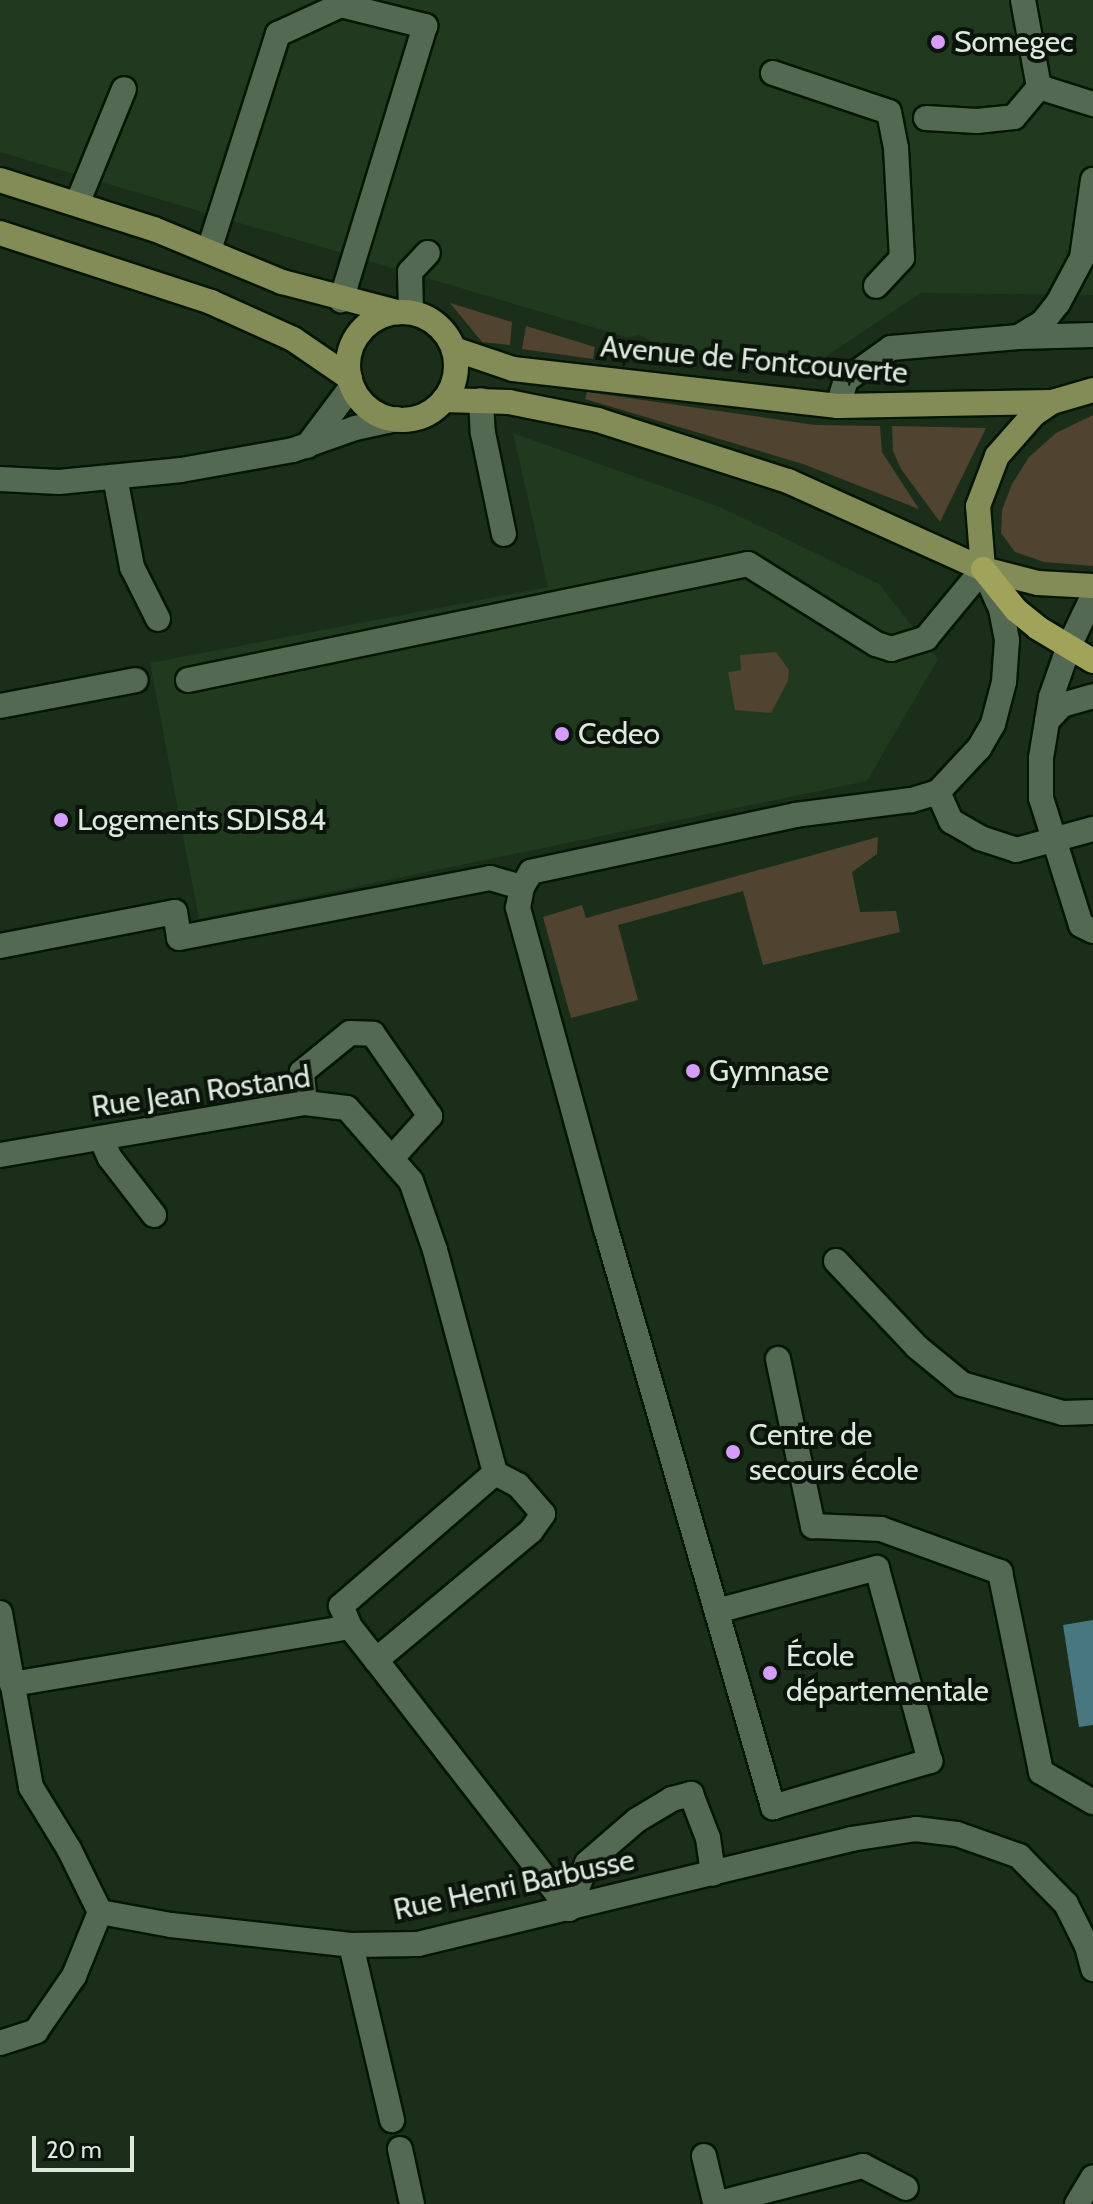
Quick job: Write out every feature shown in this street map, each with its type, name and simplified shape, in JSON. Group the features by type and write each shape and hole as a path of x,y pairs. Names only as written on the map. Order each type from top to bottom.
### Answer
{"highway":[{"path":"983,569 1016,610 1038,628 1093,661"}],"main road":[{"path":"0,180 209,250 282,282 341,300 404,312 438,325 454,349 457,367 453,384 444,400 431,412 415,418 397,419 370,409 351,382 293,339 211,302 0,233"},
{"path":"351,382 349,359 354,342 365,327 380,317 404,312"},
{"name":"Avenue de Fontcouverte","path":"454,349 513,369 838,406 1052,402"},
{"path":"983,569 978,506 987,473 1020,429 1052,402 1093,390"},
{"path":"444,400 481,400 598,420 678,443 788,481 983,569 1038,583 1093,586"}],"street":[{"path":"1023,0 1039,87"},
{"path":"209,250 278,34 341,5 425,26 341,300"},
{"path":"773,73 889,112 896,148 902,258 876,286"},
{"path":"1039,87 1093,104"},
{"path":"926,118 977,121 1014,117 1039,87"},
{"path":"77,204 124,89"},
{"path":"1019,337 1043,322 1088,268 1093,180"},
{"path":"404,312 410,272 428,253"},
{"path":"838,406 846,380 891,348 1019,337 1093,335"},
{"path":"307,446 351,382"},
{"path":"481,400 483,433 504,534"},
{"path":"0,479 59,482 181,470 307,446 355,428 397,419"},
{"path":"115,477 132,567 158,619"},
{"path":"188,680 748,564 863,637 891,649 926,638 983,569 1001,609 1007,640 1004,682 993,724 979,748 938,792 911,800 796,815 531,872 522,887 518,908 717,1611 773,1807 930,1761 877,1568 717,1611"},
{"path":"1093,596 1069,646 1051,697 1041,758 1041,798 1081,925 1093,931"},
{"path":"0,706 136,680"},
{"path":"1047,721 1062,705 1093,696"},
{"path":"938,792 951,821 980,838 1016,850 1093,829"},
{"path":"0,946 175,912 179,938 490,878 522,887"},
{"path":"305,1103 302,1072 350,1033 373,1034 430,1116 393,1157"},
{"name":"Rue Jean Rostand","path":"0,1155 305,1103 347,1108 411,1181 435,1250 495,1473"},
{"path":"101,1138 110,1158 154,1215"},
{"path":"836,1261 917,1347 962,1384 1063,1413 1093,1412"},
{"path":"778,1359 813,1526 881,1529 1000,1572 1041,1772 1093,1802"},
{"path":"376,1660 531,1531 543,1514 518,1485 495,1473 341,1606 350,1627 569,1909"},
{"path":"0,1613 12,1684 10,1731 31,1787 69,1849 100,1912 74,1976 36,2031 0,2043"},
{"path":"12,1684 350,1627"},
{"path":"569,1909 587,1863 637,1820 672,1799 691,1794 708,1838 713,1874"},
{"name":"Rue Henri Barbusse","path":"100,1912 171,1925 351,1945 418,1944 851,1839 916,1829 957,1834 1019,1856 1066,1904 1087,1946 1093,1969"},
{"path":"351,1945 392,2120"},
{"path":"400,2149 412,2204"},
{"path":"704,2156 715,2203 863,2166 906,2188"},
{"path":"1077,2204 1093,2177"}],"shaded area":[{"path":"0,0 1093,0 1093,295 921,293 818,362 660,346 640,335 626,337 0,152"},
{"path":"450,303 512,322 510,345 482,342"},
{"path":"526,326 595,347 593,359 522,349"},
{"path":"587,392 815,425 880,426 882,452 919,509 803,464 585,399"},
{"path":"1093,415 1093,566 1044,562 1015,552 1001,533 1002,510 1012,484 1029,457 1056,433"},
{"path":"892,426 986,428 940,522 901,469 893,451"},
{"path":"513,433 720,507 879,584 938,659 867,781 199,919 150,663 548,587"},
{"path":"776,652 789,670 788,681 771,713 735,710 728,672 741,670 740,655"},
{"path":"878,837 877,854 852,872 860,912 896,911 900,932 763,965 743,891 618,925 638,1000 571,1018 543,917 582,905 586,918"}],"water":[{"path":"1093,1620 1093,1725 1079,1727 1063,1625"}],"place":[{"name":"Somegec","path":"938,42"},
{"name":"Cedeo","path":"562,734"},
{"name":"Logements SDIS84","path":"61,820"},
{"name":"Gymnase","path":"693,1071"},
{"name":"Centre de secours école","path":"733,1452"},
{"name":"École départementale","path":"770,1673"}]}
